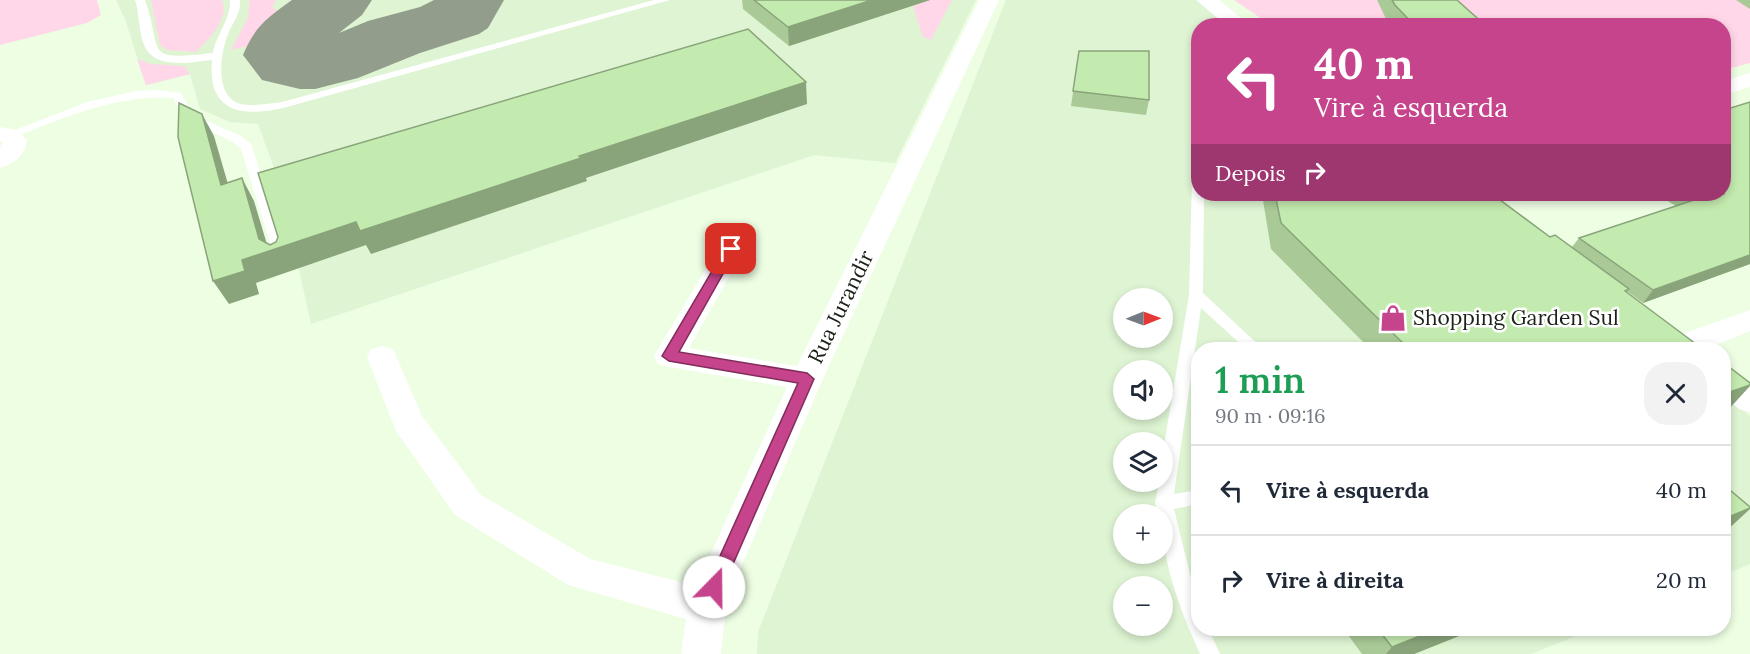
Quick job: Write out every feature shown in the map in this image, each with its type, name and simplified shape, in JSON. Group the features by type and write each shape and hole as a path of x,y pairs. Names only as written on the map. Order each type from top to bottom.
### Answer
{"street":[{"name":"Rua Jurandir","path":"701,654 706,607 807,379 989,0"},
{"path":"1206,0 1230,18"},
{"path":"1731,86 1750,80"},
{"path":"0,161 14,148 15,140 4,135"},
{"path":"731,249 669,356 807,379"},
{"path":"1677,342 1750,320"},
{"path":"382,357 408,422 468,505 581,573 706,607"},
{"path":"1731,385 1750,400"}],"lane":[{"path":"140,0 150,48 154,55 176,59 217,56"},
{"path":"235,0 233,15 223,35 217,56 216,75 222,99 237,106 264,107 284,105 665,0"},
{"path":"4,135 102,103 148,93 177,95 188,117 237,139 247,147 282,261"},
{"path":"1191,612 1164,503 1196,295 1198,201"},
{"path":"1196,295 1248,342"},
{"path":"1164,503 1191,498"},
{"path":"1201,636 1209,654"}],"shaded area":[{"path":"0,0 97,0 101,15 87,23 0,45"},
{"path":"116,0 976,0 895,163 814,155 311,324 281,187 258,124 230,122 200,109 190,74 146,85 125,19"},
{"path":"151,0 222,0 223,14 216,29 196,52 167,50 160,45"},
{"path":"250,0 276,0 272,7 276,10 279,19 259,43 231,50 248,18"},
{"path":"928,0 952,0 931,40 923,37 913,6"},
{"name":"Shopping Garden Sul","path":"1006,0 1203,0 1228,18 1191,18 1191,201 1473,201 1655,342 1191,342 1191,636 1576,636 1531,654 757,654 758,632"},
{"path":"1234,0 1750,0 1750,63 1731,68 1731,18 1261,18"},
{"path":"137,59 151,64 184,66 190,74 146,85"},
{"path":"1731,401 1750,416 1750,564 1731,572"}],"building":[{"path":"754,0 872,0 788,27"},
{"path":"1392,0 1457,0 1477,18 1407,18"},
{"path":"748,29 806,82 360,231 356,222 242,260 245,271 213,281 178,137 179,103 202,114 221,185 242,178 259,239 270,245 276,242 278,237 258,173"},
{"path":"1079,51 1149,51 1149,100 1073,91"},
{"path":"1750,102 1750,255 1653,290 1579,238 1691,201 1731,201 1731,108"},
{"path":"1276,201 1501,201 1550,237 1555,235 1629,289 1625,291 1693,342 1402,342 1281,223"},
{"path":"1731,368 1750,383 1750,385 1731,392"},
{"path":"1731,491 1750,507 1731,516"},
{"path":"1383,636 1420,636 1392,647"}],"taxiway":[{"path":"337,0 287,38 281,55 289,63 315,66 331,62 394,37 446,22 463,13 469,0"}],"place":[{"name":"Shopping Garden Sul","path":"1393,318"}],"route":[{"path":"714,587 807,379 669,356 731,249"}]}
